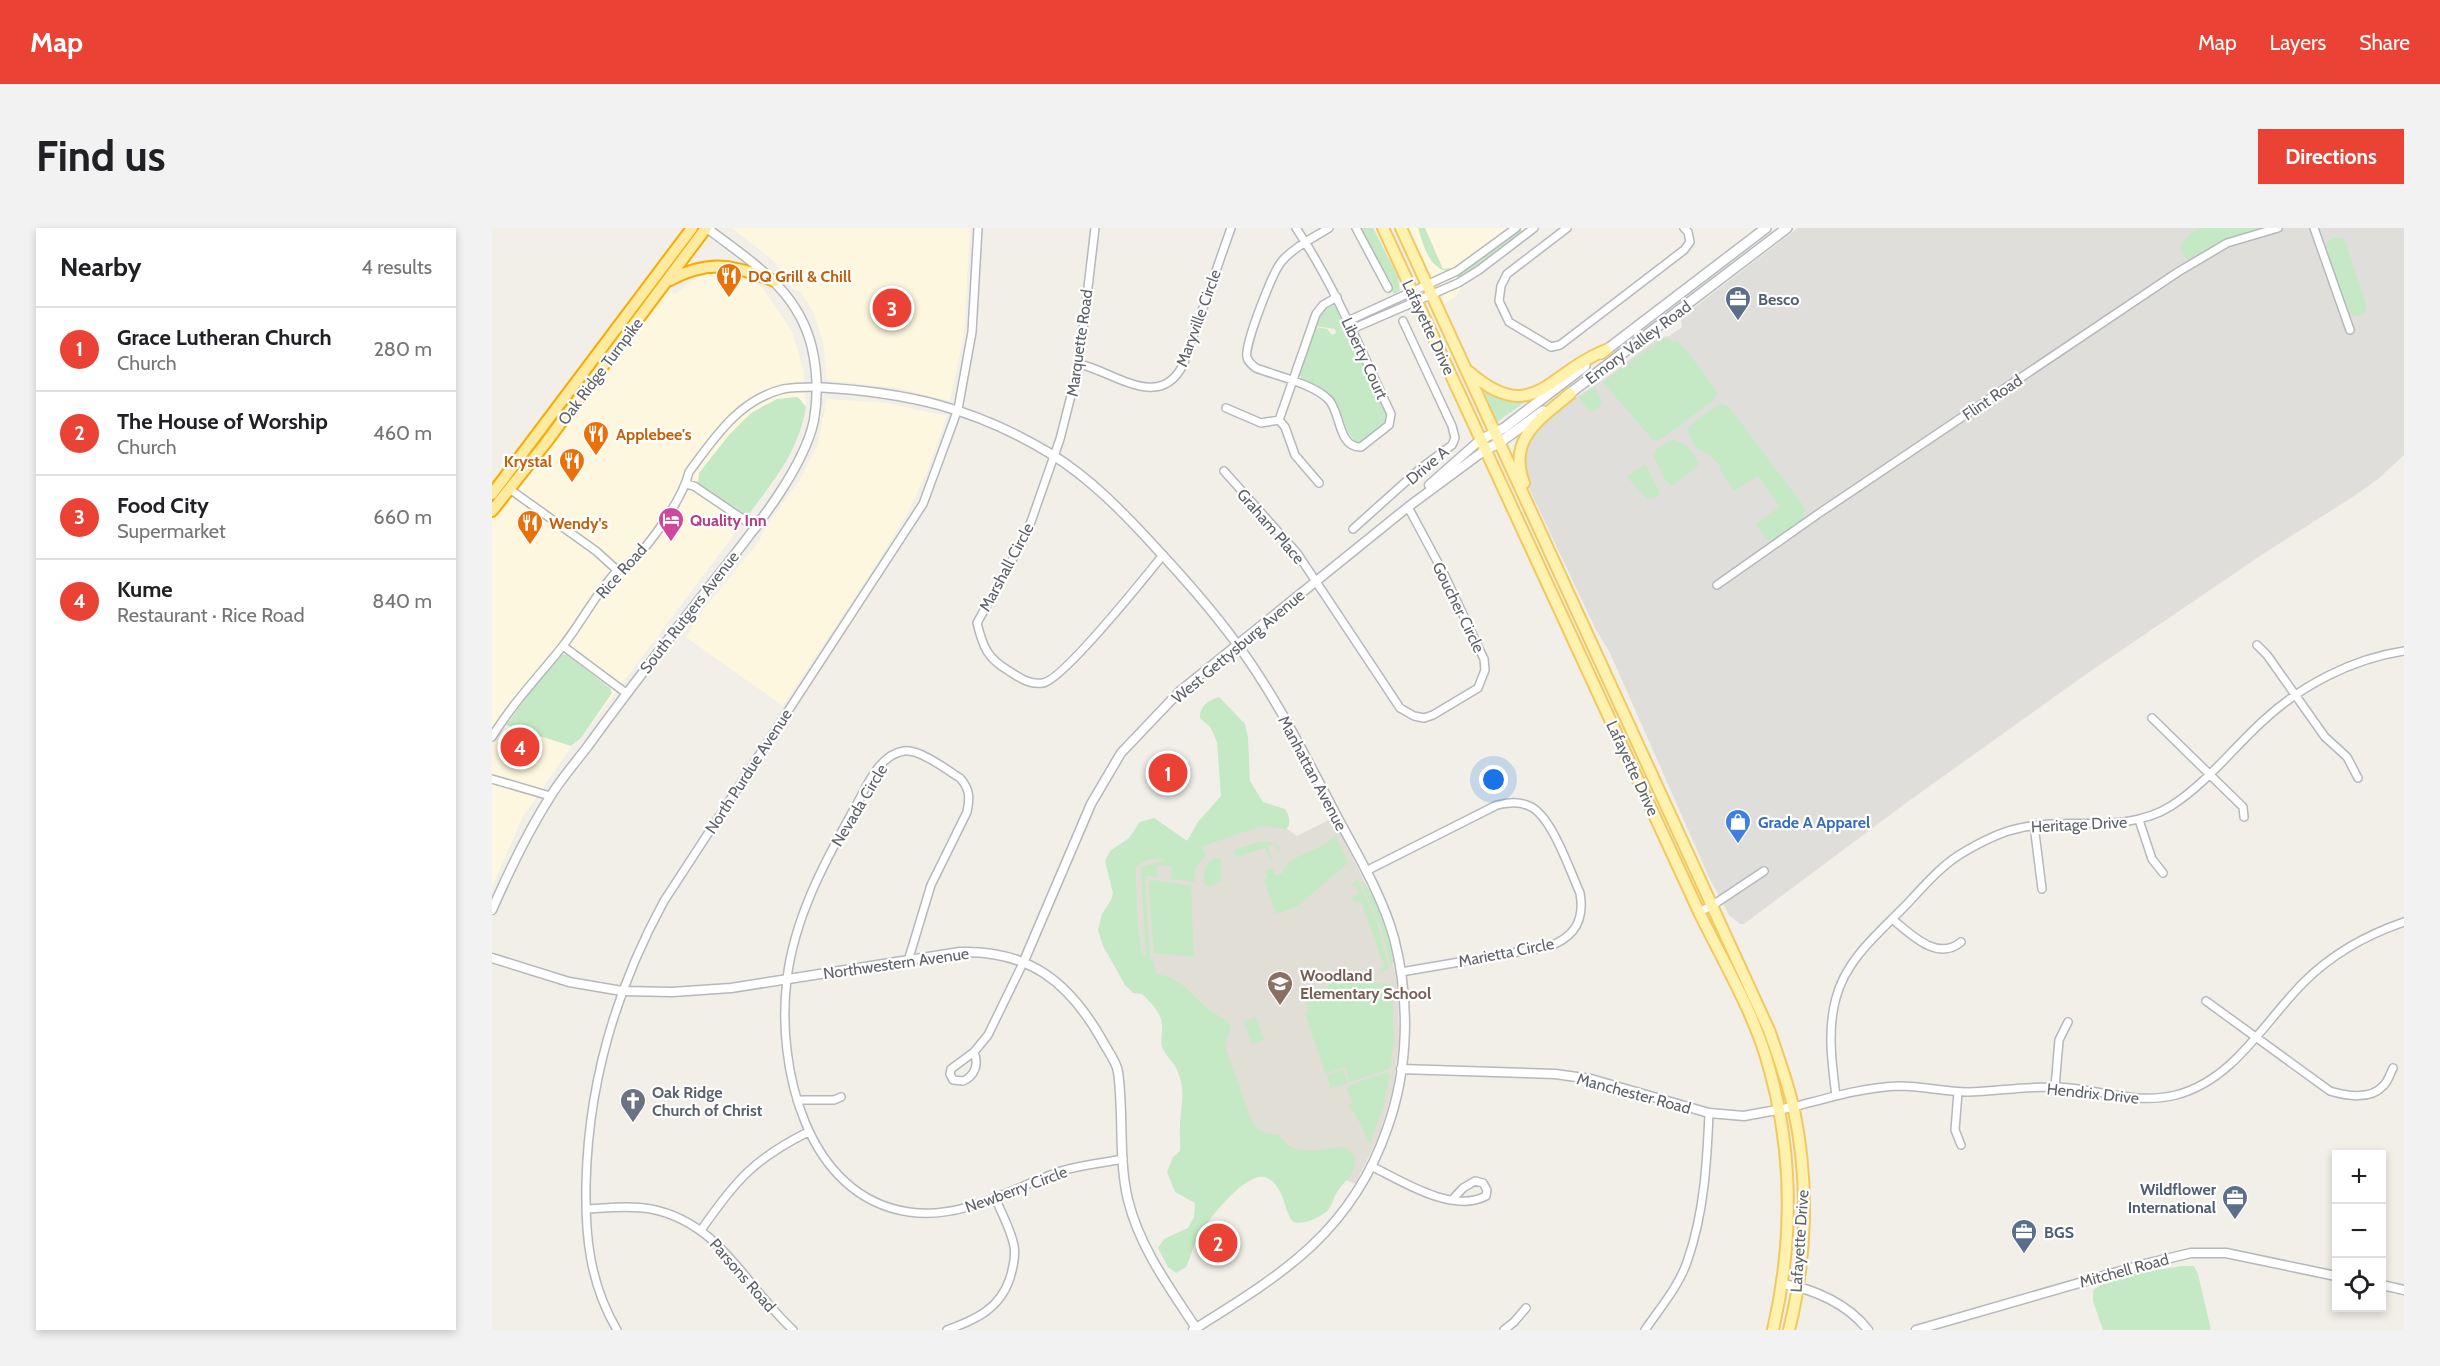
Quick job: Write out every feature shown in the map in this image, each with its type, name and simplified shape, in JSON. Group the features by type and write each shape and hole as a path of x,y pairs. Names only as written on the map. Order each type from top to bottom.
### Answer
{"highway":[{"name":"Oak Ridge Turnpike","path":"492,494 692,228"},
{"name":"Oak Ridge Turnpike","path":"492,511 511,490 707,228"},
{"path":"667,281 687,271 723,265 738,267 775,281"}],"main road":[{"name":"Lafayette Drive","path":"1383,228 1699,912 1751,1019 1770,1070 1779,1111 1788,1192 1787,1256 1773,1330"},
{"name":"Lafayette Drive","path":"1401,228 1769,1030 1793,1107 1804,1183 1803,1242 1789,1330"},
{"name":"Emory Valley Road","path":"1496,438 1606,350 1766,228"},
{"name":"Emory Valley Road","path":"1483,445 1570,394 1787,228"},
{"path":"1464,368 1492,390 1511,396 1521,396 1539,392 1586,358 1606,350"},
{"path":"1570,394 1532,426 1521,446 1519,466 1524,483 1579,603 1581,621"}],"street":[{"name":"South Rutgers Avenue","path":"492,910 514,860 550,796 756,528 800,457 814,420 816,387 812,348 793,302 775,281 707,228"},
{"name":"North Purdue Avenue","path":"617,1330 592,1274 586,1209 587,1154 594,1092 608,1031 640,946 664,901 923,504 958,409 972,332 978,228"},
{"name":"Marquette Road","path":"1054,456 1069,408 1079,364 1095,228"},
{"name":"Maryville Circle","path":"1079,364 1144,388 1161,386 1175,376 1183,365 1231,228"},
{"name":"Liberty Court","path":"1296,228 1306,242 1337,297 1391,414 1389,425 1365,445 1352,446 1344,435 1334,407 1327,398 1310,388 1251,365 1247,359 1246,350 1276,268 1286,256 1306,242"},
{"path":"1306,242 1329,228"},
{"path":"1356,228 1388,288"},
{"path":"1352,329 1428,290 1516,228"},
{"path":"1428,290 1458,283 1479,270 1533,228"},
{"path":"1567,228 1507,274 1499,301 1509,322 1551,347 1560,345 1684,250 1690,242 1690,237 1684,228"},
{"name":"Flint Road","path":"1717,585 1818,514 2178,272 2228,243 2278,228"},
{"path":"2314,228 2350,330"},
{"path":"1348,321 1415,296"},
{"name":"Liberty Court","path":"1293,382 1316,314 1323,305 1337,297"},
{"name":"Drive A","path":"1353,529 1421,468 1452,445 1455,438 1452,426 1403,321"},
{"path":"1279,420 1293,382"},
{"name":"Manhattan Avenue","path":"816,387 887,393 958,409 995,424 1054,456 1101,492 1163,555 1237,643 1300,746 1366,871 1393,935 1401,972 1405,1027 1401,1069 1393,1109 1371,1166 1339,1216 1307,1252 1267,1283 1195,1329"},
{"name":"Rice Road","path":"492,737 508,711 563,646 617,570 630,563 666,519 686,484 689,472 738,412 759,398 785,389 816,387"},
{"path":"1226,408 1261,423 1279,420"},
{"path":"1279,420 1285,427 1295,454 1318,483"},
{"name":"West Gettysburg Avenue","path":"1024,961 1091,804 1121,753 1180,691 1408,507 1456,460 1483,445"},
{"name":"Marshall Circle","path":"1054,456 1027,534 977,623 983,647 996,664 1027,682 1045,683 1058,675 1163,555"},
{"name":"Graham Place","path":"1224,471 1297,554 1317,581"},
{"path":"686,484 694,486 756,528"},
{"path":"511,490 596,551 617,570"},
{"name":"Goucher Circle","path":"1317,581 1400,708 1406,713 1424,718 1433,715 1478,688 1485,670 1484,659 1444,573 1408,507"},
{"path":"2257,645 2325,737 2347,757 2358,778"},
{"path":"563,646 627,693"},
{"name":"Heritage Drive","path":"1836,1096 1831,1039 1836,996 1852,963 1867,944 1943,867 1959,855 2000,835 2034,825 2118,823 2139,820 2170,807 2194,789 2263,720 2295,694 2337,671 2391,653 2404,651"},
{"path":"2152,718 2242,807 2244,817"},
{"name":"Nevada Circle","path":"787,979 805,909 837,840 884,761 895,754 910,751 960,778 966,785 969,802 967,812 931,885 908,961"},
{"path":"492,779 550,796"},
{"name":"Marietta Circle","path":"1366,871 1497,805 1517,803 1530,806 1539,812 1550,828 1580,893 1581,903 1577,925 1567,938 1558,944 1401,972"},
{"path":"2139,820 2152,859 2163,873"},
{"path":"2034,825 2042,889"},
{"path":"1699,912 1764,871"},
{"path":"1892,919 1933,948 1953,948 1960,942"},
{"name":"Hendrix Drive","path":"1793,1107 1836,1096 1901,1086 1958,1092 2055,1087 2133,1098 2177,1095 2215,1077 2233,1062 2290,996 2320,967 2342,951 2379,931 2404,922"},
{"name":"Northwestern Avenue","path":"492,958 568,982 622,991 702,991 960,952 982,951 1024,961 1041,971 1064,990 1091,1022 1118,1070 1123,1159 1128,1199 1141,1238 1152,1261 1195,1329"},
{"path":"974,1052 977,1064 972,1075 963,1081 953,1080 951,1070 974,1052 988,1035 1024,961"},
{"name":"Newberry Circle","path":"787,979 788,1052 797,1100 808,1132 831,1167 860,1193 884,1205 910,1212 956,1211 1063,1171 1123,1159"},
{"path":"2206,1002 2330,1091 2344,1095 2362,1095 2376,1091 2383,1086 2393,1068"},
{"path":"2055,1087 2059,1040 2068,1022"},
{"name":"Manchester Road","path":"1401,1069 1555,1074 1591,1079 1709,1113 1744,1116 1793,1107"},
{"path":"1958,1092 1955,1130 1961,1145"},
{"path":"797,1100 834,1100 842,1097"},
{"path":"1645,1330 1668,1297 1688,1261 1697,1226 1707,1165 1709,1113"},
{"path":"701,1230 746,1172 776,1148 808,1132"},
{"path":"1371,1166 1443,1199 1452,1200 1463,1201 1482,1198 1486,1196 1487,1190 1483,1183 1475,1181 1463,1188 1452,1200"},
{"path":"947,1330 985,1313 995,1305 1006,1288 1013,1267 1014,1246 995,1197"},
{"name":"Parsons Road","path":"586,1209 620,1207 652,1209 701,1230 726,1253 793,1330"},
{"name":"Mitchell Road","path":"1916,1330 2122,1270 2191,1253 2226,1253 2332,1275"},
{"path":"1783,1284 1797,1286 1848,1309 1868,1330"},
{"path":"2386,1287 2404,1290"},
{"path":"1504,1330 1526,1308"}],"shaded area":[{"path":"732,228 970,228 964,333 950,401 897,388 827,380 823,341 812,310 800,291 793,289 774,261"},
{"path":"1407,228 1539,228 1464,282 1455,297 1444,304 1442,298 1445,293 1437,278 1430,277 1425,271"},
{"path":"1798,228 2404,228 2404,455 2378,479 2354,496 2263,554 2085,675 1906,803 1744,924 1740,924 1729,915 1708,875 1610,653 1595,628 1528,486 1522,464 1529,437 1551,414 1611,374 1658,338 1669,336 1682,327 1681,320 1687,313"},
{"path":"711,272 728,272 761,286 792,331 803,369 806,404 798,438 778,476 749,514 740,515 734,522 735,533 581,738 571,747 522,818 492,887 492,519 530,474 664,294 671,289 674,295 693,280"},
{"path":"827,399 886,403 947,416 927,472 908,512 876,565 783,706 686,637 701,612 758,543 765,528 800,480 818,444"},
{"name":"Woodland Elementary School","path":"1154,818 1187,841 1276,821 1297,836 1333,818 1378,909 1389,944 1398,988 1399,1041 1393,1089 1379,1136 1355,1184 1252,1137 1142,954 1136,867"}],"green space":[{"path":"1359,228 1373,228 1398,277 1400,291 1394,294"},
{"path":"1418,228 1425,228 1443,269 1450,268 1450,272 1437,267 1432,262"},
{"path":"2200,228 2264,228 2212,246 2189,259 2186,258 2181,250 2183,242"},
{"path":"1520,229 1522,233 1459,279 1456,275"},
{"path":"2333,238 2343,238 2345,241 2366,304 2365,313 2359,316 2348,314 2345,310 2326,249 2327,242"},
{"path":"1334,305 1387,416 1384,424 1361,442 1356,442 1352,437 1334,399 1299,374 1315,327 1327,329 1332,335 1336,333 1335,329 1315,326 1322,311"},
{"path":"1667,338 1674,342 1676,340 1687,351 1716,390 1717,395 1663,438 1654,441 1603,382 1660,340"},
{"path":"1595,387 1602,403 1599,408 1591,412 1578,398"},
{"path":"1484,392 1502,399 1525,402 1497,422"},
{"path":"798,397 806,407 798,438 785,464 749,514 740,514 698,483 699,473 729,435 751,413 777,399"},
{"path":"1721,404 1729,407 1805,508 1803,520 1773,541 1767,539 1755,524 1780,507 1758,476 1734,491 1717,462 1696,446 1689,435 1688,428 1711,409"},
{"path":"1672,440 1681,442 1699,463 1672,486 1664,478 1653,455 1656,449"},
{"path":"1645,464 1660,493 1659,496 1647,499 1627,477"},
{"path":"561,654 567,655 610,688 612,693 581,738 571,746 506,725 555,658"},
{"path":"1219,697 1245,724 1250,781 1263,802 1285,809 1289,817 1289,825 1286,829 1261,826 1200,847 1207,854 1196,867 1194,882 1171,879 1172,867 1157,865 1157,877 1147,876 1145,878 1150,957 1147,957 1153,961 1156,974 1179,982 1208,1009 1231,1026 1225,1046 1256,1128 1279,1135 1292,1147 1300,1150 1344,1147 1355,1156 1353,1171 1337,1191 1328,1210 1306,1222 1293,1222 1281,1194 1269,1179 1260,1177 1250,1180 1217,1211 1196,1241 1186,1267 1176,1273 1168,1267 1158,1248 1164,1239 1188,1228 1194,1217 1195,1203 1175,1192 1167,1172 1173,1157 1180,1151 1182,1085 1177,1070 1162,1047 1160,1015 1142,994 1133,993 1125,985 1103,946 1098,930 1102,914 1113,893 1105,861 1110,851 1129,838 1140,822 1154,818 1187,841 1198,822 1221,796 1217,742 1211,728 1200,718 1205,704","holes":["1157,858 1165,860 1141,867 1146,957 1142,954 1138,922 1136,867 1142,862"]},
{"path":"1336,836 1348,863 1296,907 1276,914 1264,879 1267,877 1265,871 1273,869 1275,875 1283,873 1291,860 1316,849"},
{"path":"1262,841 1275,843 1280,847 1279,851 1274,844 1268,846 1274,866 1265,848 1236,857 1234,850"},
{"path":"1214,858 1221,859 1221,880 1212,886 1207,886 1203,882 1205,867"},
{"path":"1152,880 1191,886 1194,957 1154,953 1149,890 1149,883"},
{"path":"1358,880 1377,921 1389,968 1384,971 1378,971 1384,966 1361,902 1354,903 1352,897 1359,894 1356,886 1349,886"},
{"path":"1360,880 1372,894 1382,918 1394,962 1391,967 1381,927"},
{"path":"1331,980 1392,984 1394,1039 1390,1069 1350,1082 1345,1067 1325,1074 1305,1013 1309,1012 1304,997 1327,988"},
{"path":"1256,1017 1264,1040 1252,1044 1244,1021"},
{"path":"1343,1069 1348,1083 1330,1088 1327,1075"},
{"path":"1387,1072 1390,1075 1383,1108 1370,1144 1354,1111 1351,1111 1349,1105 1352,1103 1347,1088"},
{"path":"2181,1266 2194,1266 2198,1274 2211,1330 2103,1330 2093,1301 2093,1291 2121,1277"}],"place":[{"name":"DQ Grill & Chill","path":"729,299"},
{"name":"Food City","path":"892,308"},
{"name":"Besco","path":"1738,322"},
{"name":"Applebee's","path":"596,457"},
{"name":"Krystal","path":"572,484"},
{"name":"Quality Inn","path":"671,543"},
{"name":"Wendy's","path":"530,546"},
{"name":"Kume","path":"520,747"},
{"name":"Grace Lutheran Church","path":"1168,773"},
{"name":"Grade A Apparel","path":"1738,845"},
{"name":"Woodland Elementary School","path":"1280,1007"},
{"name":"Oak Ridge Church of Christ","path":"633,1124"},
{"name":"Wildflower International","path":"2235,1221"},
{"name":"The House of Worship","path":"1218,1243"},
{"name":"BGS","path":"2024,1255"}]}
